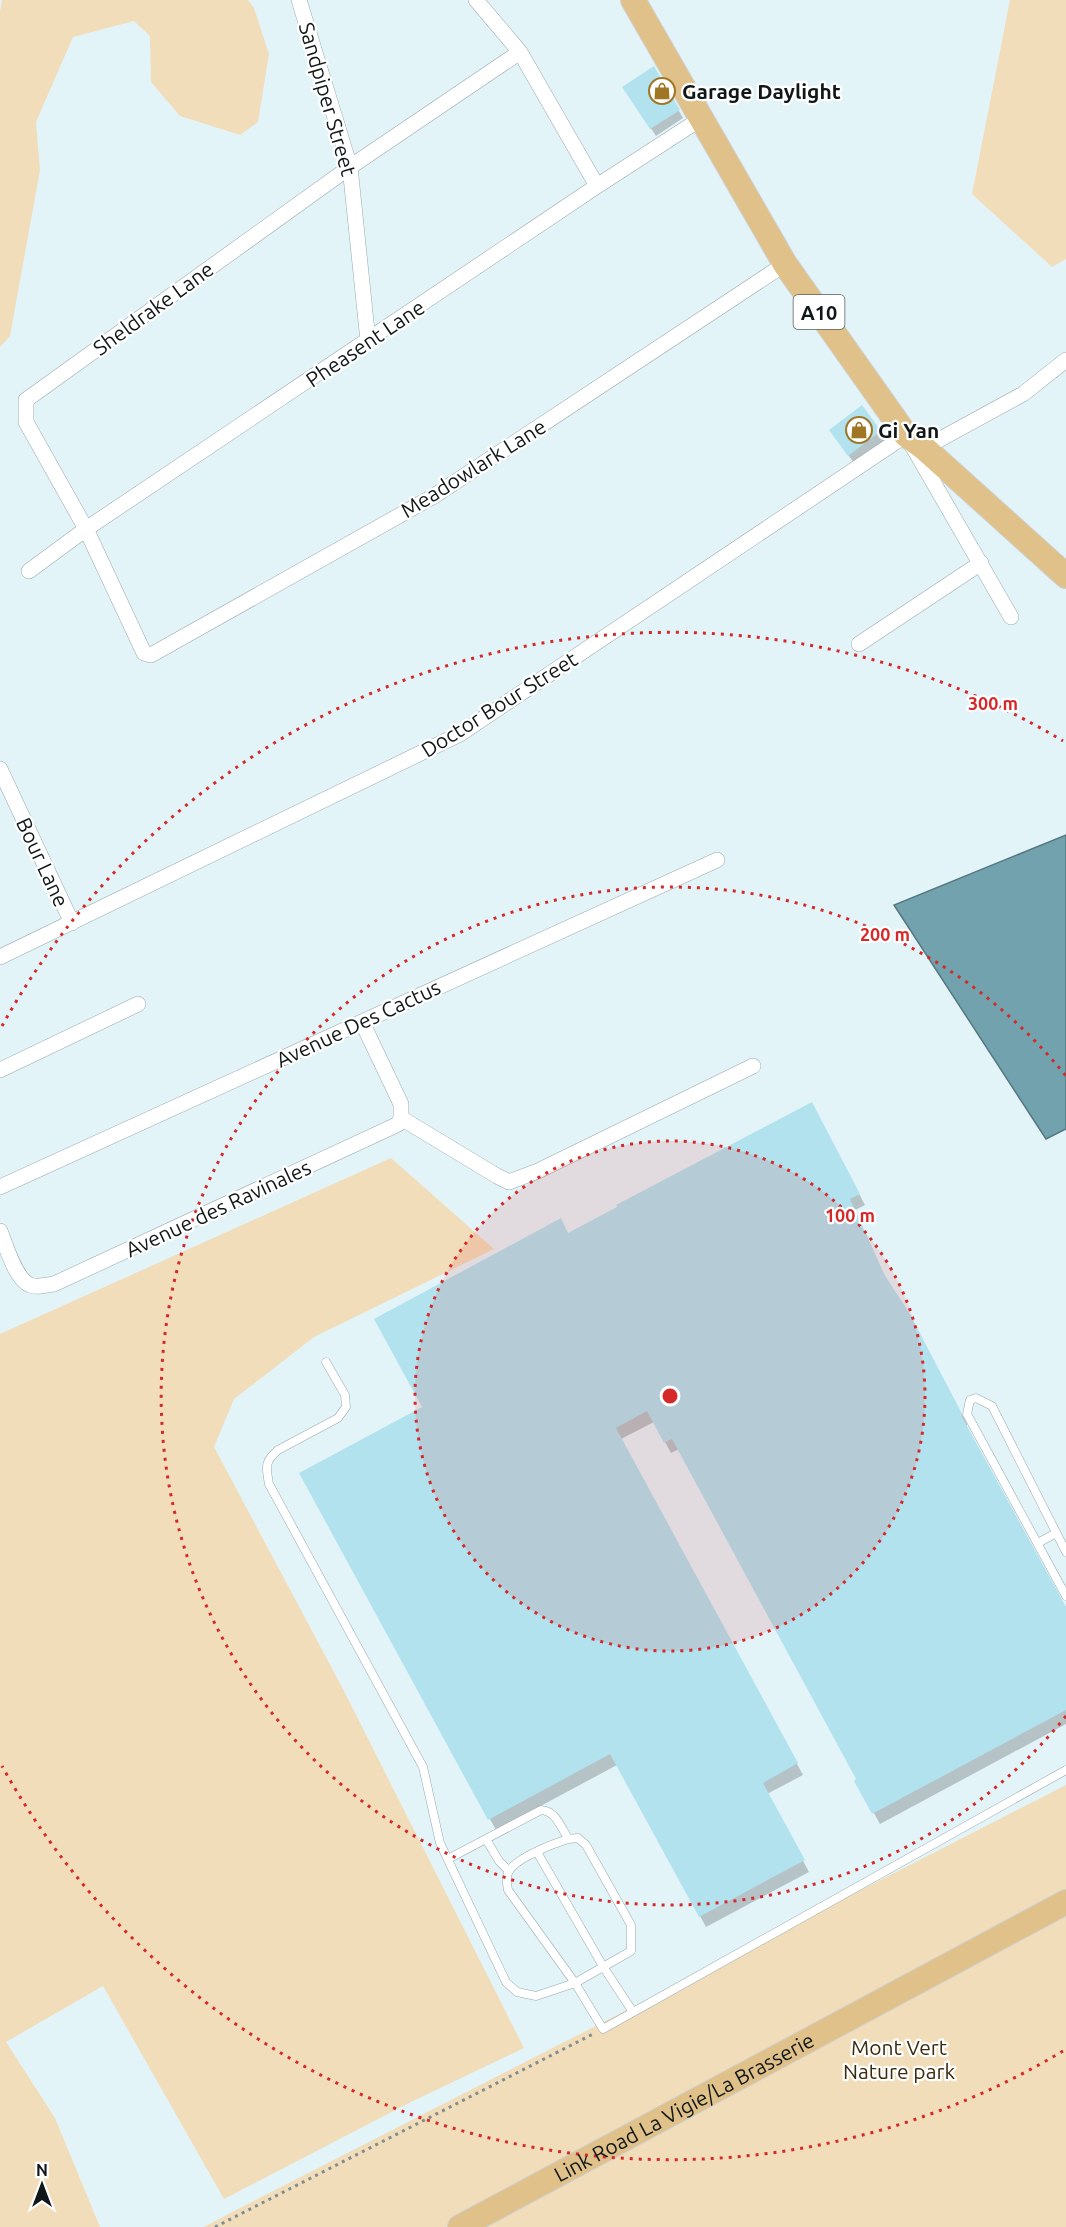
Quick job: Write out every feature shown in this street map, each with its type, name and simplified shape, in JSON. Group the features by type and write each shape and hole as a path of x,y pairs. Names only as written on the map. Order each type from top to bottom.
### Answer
{"main road":[{"name":"A10","path":"633,0 785,264 915,442 1066,576"},
{"name":"Link Road La Vigie/La Brasserie","path":"460,2227 1066,1902"}],"street":[{"name":"Sandpiper Street","path":"300,0 350,166 368,341"},
{"path":"476,0 520,52 597,186"},
{"name":"Sheldrake Lane","path":"151,656 144,653 86,530 26,422 26,400 350,166 520,52"},
{"name":"Pheasent Lane","path":"28,571 597,186 702,118"},
{"name":"Meadowlark Lane","path":"151,656 434,496 785,264"},
{"name":"Doctor Bour Street","path":"0,957 460,734 915,442 1023,394 1066,360"},
{"path":"915,442 1011,617"},
{"path":"859,644 981,563"},
{"name":"Bour Lane","path":"0,769 72,923"},
{"name":"Avenue Des Cactus","path":"0,1187 717,860"},
{"path":"0,1070 138,1004"},
{"path":"362,1022 401,1104 401,1118 509,1182 538,1171 753,1066"},
{"name":"Avenue des Ravinales","path":"0,1231 22,1280 31,1286 54,1284 392,1127 398,1124 401,1118"}],"lane":[{"path":"326,1362 345,1395 346,1407 338,1418 278,1450 270,1457 266,1468 269,1484 423,1767 440,1843 506,1982 516,1992 536,1996 575,1983 631,1951 631,1925 586,1845 578,1838 568,1838 515,1863 508,1871 506,1880 508,1890 575,1983 603,2028 1066,1770"},
{"path":"1066,1552 992,1406 976,1398 970,1400 967,1414 1066,1596"},
{"path":"1038,1543 1056,1533"},
{"path":"448,1859 541,1810 554,1814 568,1838"},
{"path":"486,1839 508,1871"},
{"path":"537,1852 604,1968 633,2012"}],"path":[{"path":"215,2227 603,2028"}],"green space":[{"path":"2,0 248,0 254,8 269,54 258,122 240,135 180,116 151,82 150,36 134,21 73,37 36,122 40,170 10,336 0,347 0,12"},
{"path":"1010,0 1066,0 1066,259 1052,267 972,194"},
{"path":"391,1158 494,1249 314,1337 234,1399 214,1447 343,1689 524,2048 411,2102 224,2199 103,1986 6,2042 55,2118 100,2227 0,2227 0,1334"},
{"name":"Mont Vert Nature park","path":"1066,1785 1066,2227 204,2227 238,2209"}],"water":[{"path":"1066,835 1066,1129 1046,1139 894,905"}],"building":[{"path":"654,66 680,110 650,129 622,87"},
{"path":"862,405 881,431 848,456 829,430"},
{"path":"812,1102 860,1194 850,1199 884,1274 910,1314 962,1417 1066,1607 1066,1710 872,1814 854,1781 856,1779 672,1439 664,1443 647,1411 616,1428 798,1763 763,1783 805,1860 699,1917 610,1754 488,1820 299,1473 422,1407 374,1319 561,1218 568,1233 617,1207 616,1205"}],"place":[{"name":"Garage Daylight","path":"662,91"},
{"name":"Gi Yan","path":"859,430"}]}
